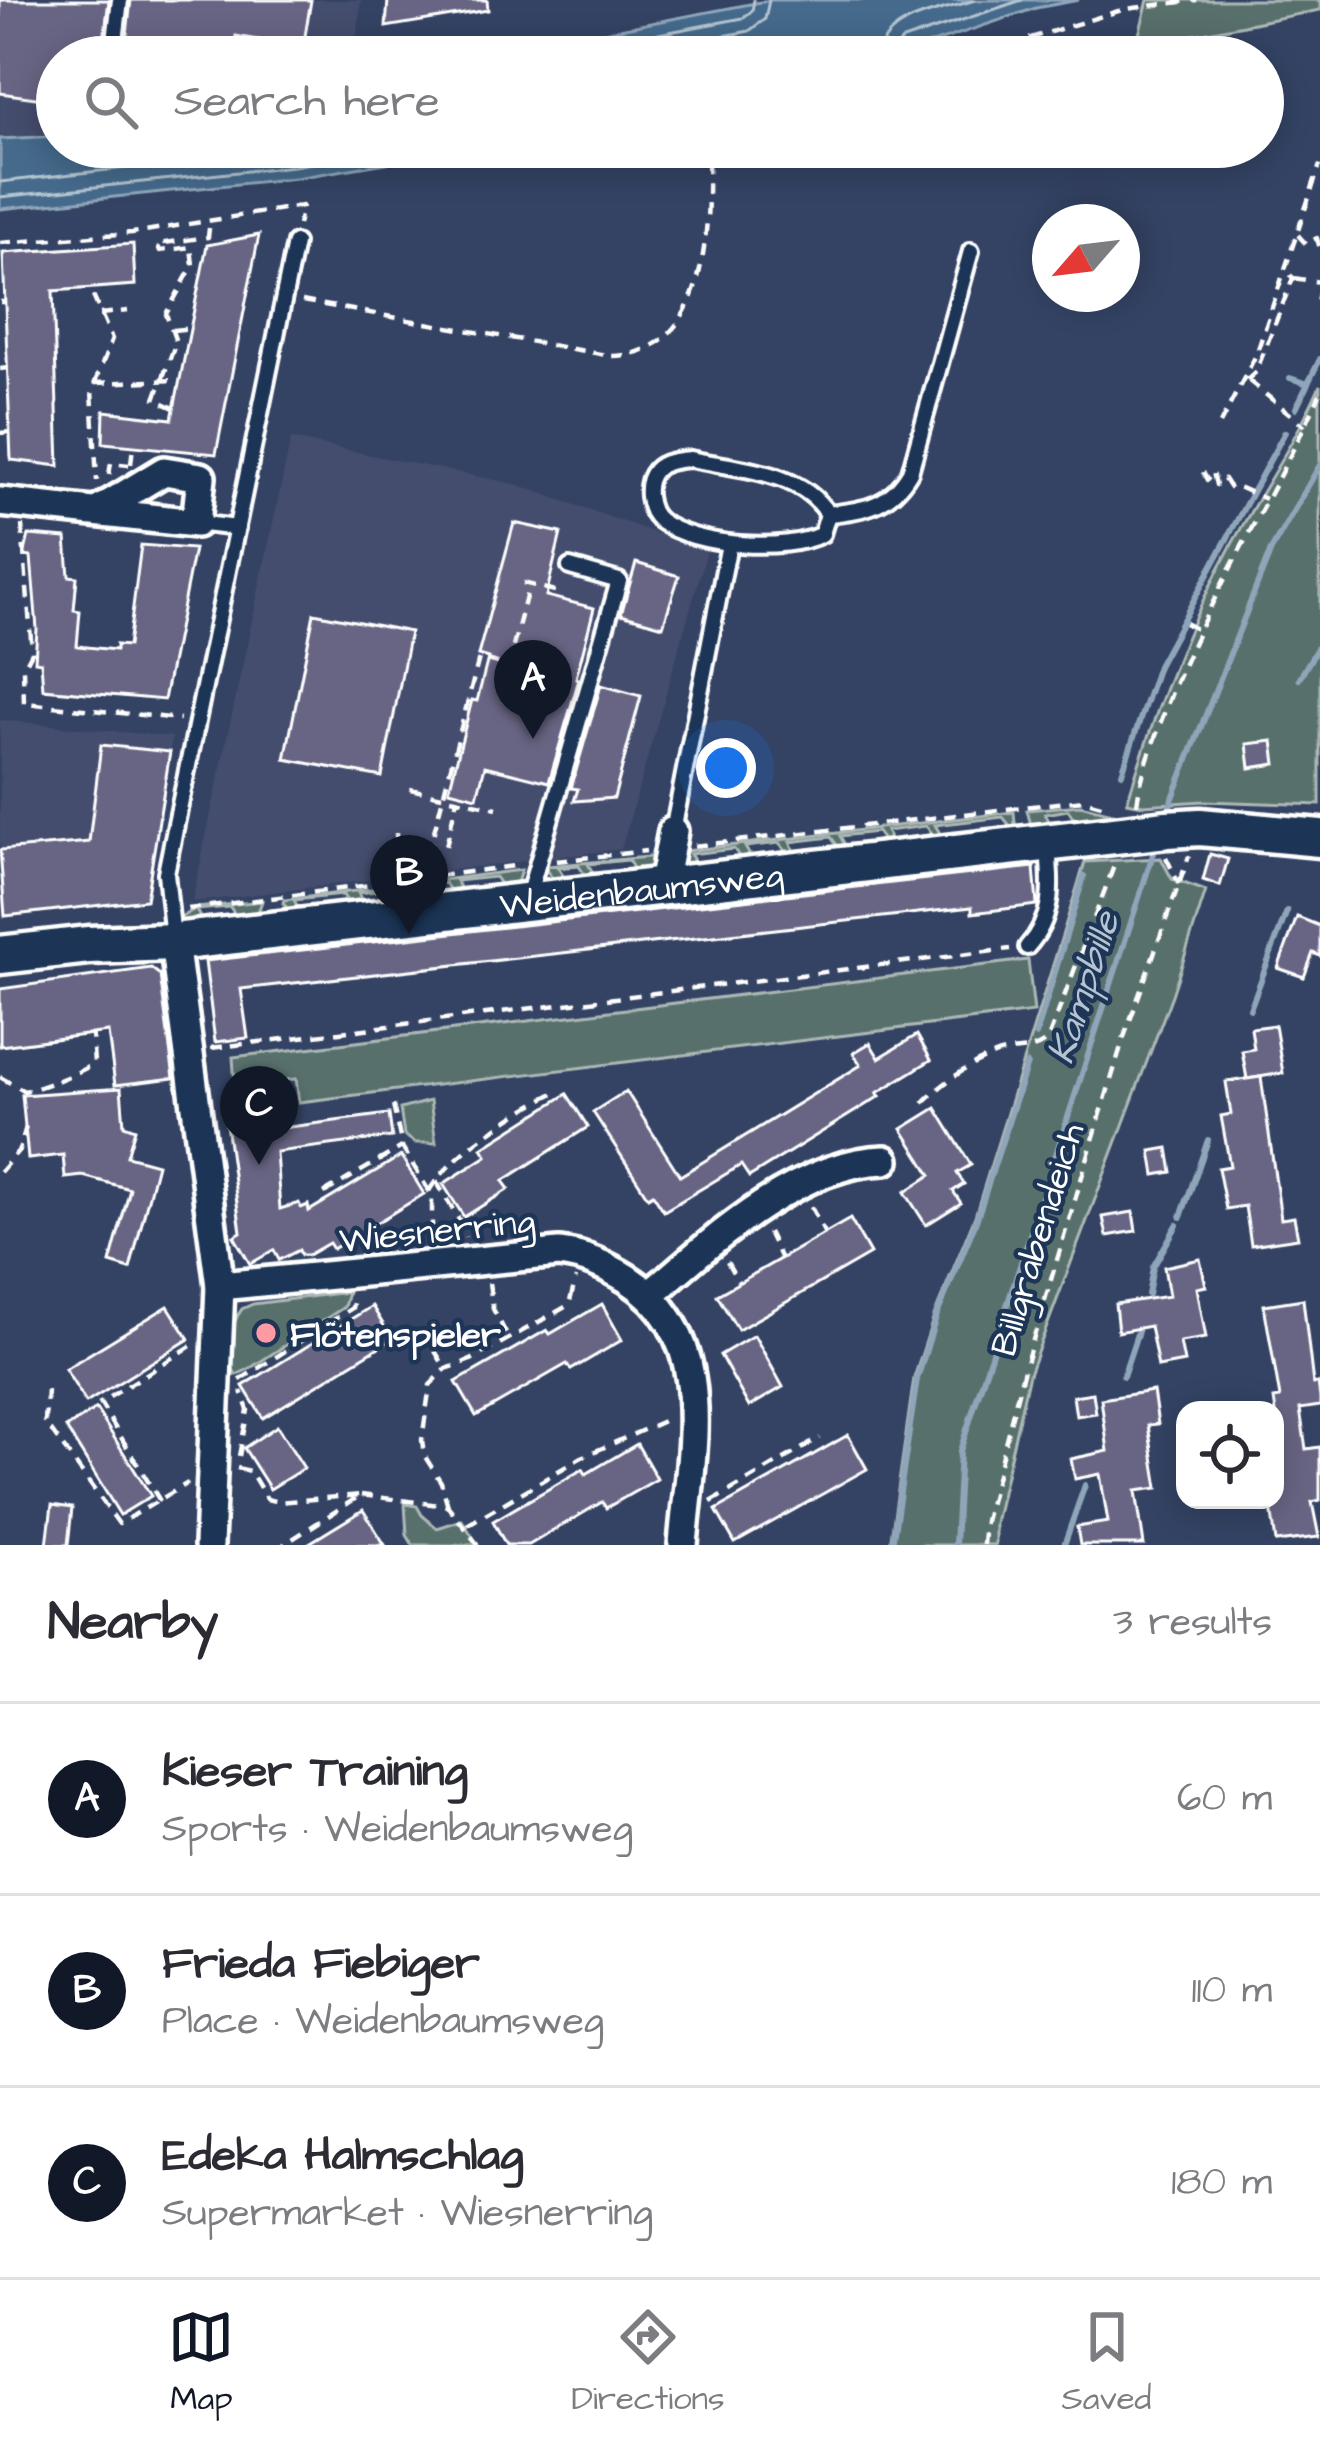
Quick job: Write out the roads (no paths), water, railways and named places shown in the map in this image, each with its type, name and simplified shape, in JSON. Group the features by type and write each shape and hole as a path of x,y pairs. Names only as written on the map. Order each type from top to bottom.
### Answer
{"street":[{"path":"0,502 196,523 201,476 164,471 98,511"},
{"name":"Weidenbaumsweg","path":"0,955 172,930 527,902 1048,842 1125,820 1320,838"},
{"path":"663,885 672,840"},
{"path":"172,930 220,1286 219,1329 228,1383 223,1468 209,1545"},
{"path":"651,1294 704,1248 823,1170 885,1160"},
{"name":"Wiesnerring","path":"220,1286 559,1253 581,1255 651,1294 681,1335 693,1391 683,1545"}],"lane":[{"path":"116,36 120,0"},
{"path":"172,930 166,873 295,243"},
{"path":"828,514 885,502 910,472 971,251"},
{"path":"690,459 794,482 815,494 828,514 822,534 802,544 729,544 665,525 654,515 648,486 655,470 690,459"},
{"path":"196,523 237,528"},
{"path":"672,840 729,544"},
{"path":"527,902 619,581 570,568"},
{"path":"1027,947 1044,928 1052,898 1048,842"}],"water":[{"path":"771,0 1079,0 1036,8 953,36 583,36"},
{"path":"36,137 36,168 356,168 0,209 0,139"}],"waterway":[{"path":"1296,408 1320,359"},
{"path":"1290,378 1308,384"},
{"path":"1122,773 1158,666 1285,432"},
{"name":"Kampbille","path":"1165,818 1271,550 1320,465"},
{"path":"1299,679 1320,643"},
{"name":"Kampbille","path":"955,1545 960,1451 1157,842"},
{"path":"1036,1035 1084,876"},
{"path":"1250,1009 1287,911"},
{"path":"892,1545 917,1379 936,1317 976,1221 1027,1064"},
{"path":"1181,1217 1208,1140"},
{"path":"1148,1295 1153,1267 1177,1225"},
{"path":"1123,1376 1141,1322"},
{"path":"1064,1545 1085,1485"}],"place":[{"name":"Kieser Training","path":"533,739"},
{"name":"Frieda Fiebiger","path":"409,934"},
{"name":"Edeka Halmschlag","path":"259,1165"},
{"name":"Flötenspieler","path":"266,1333"}]}
